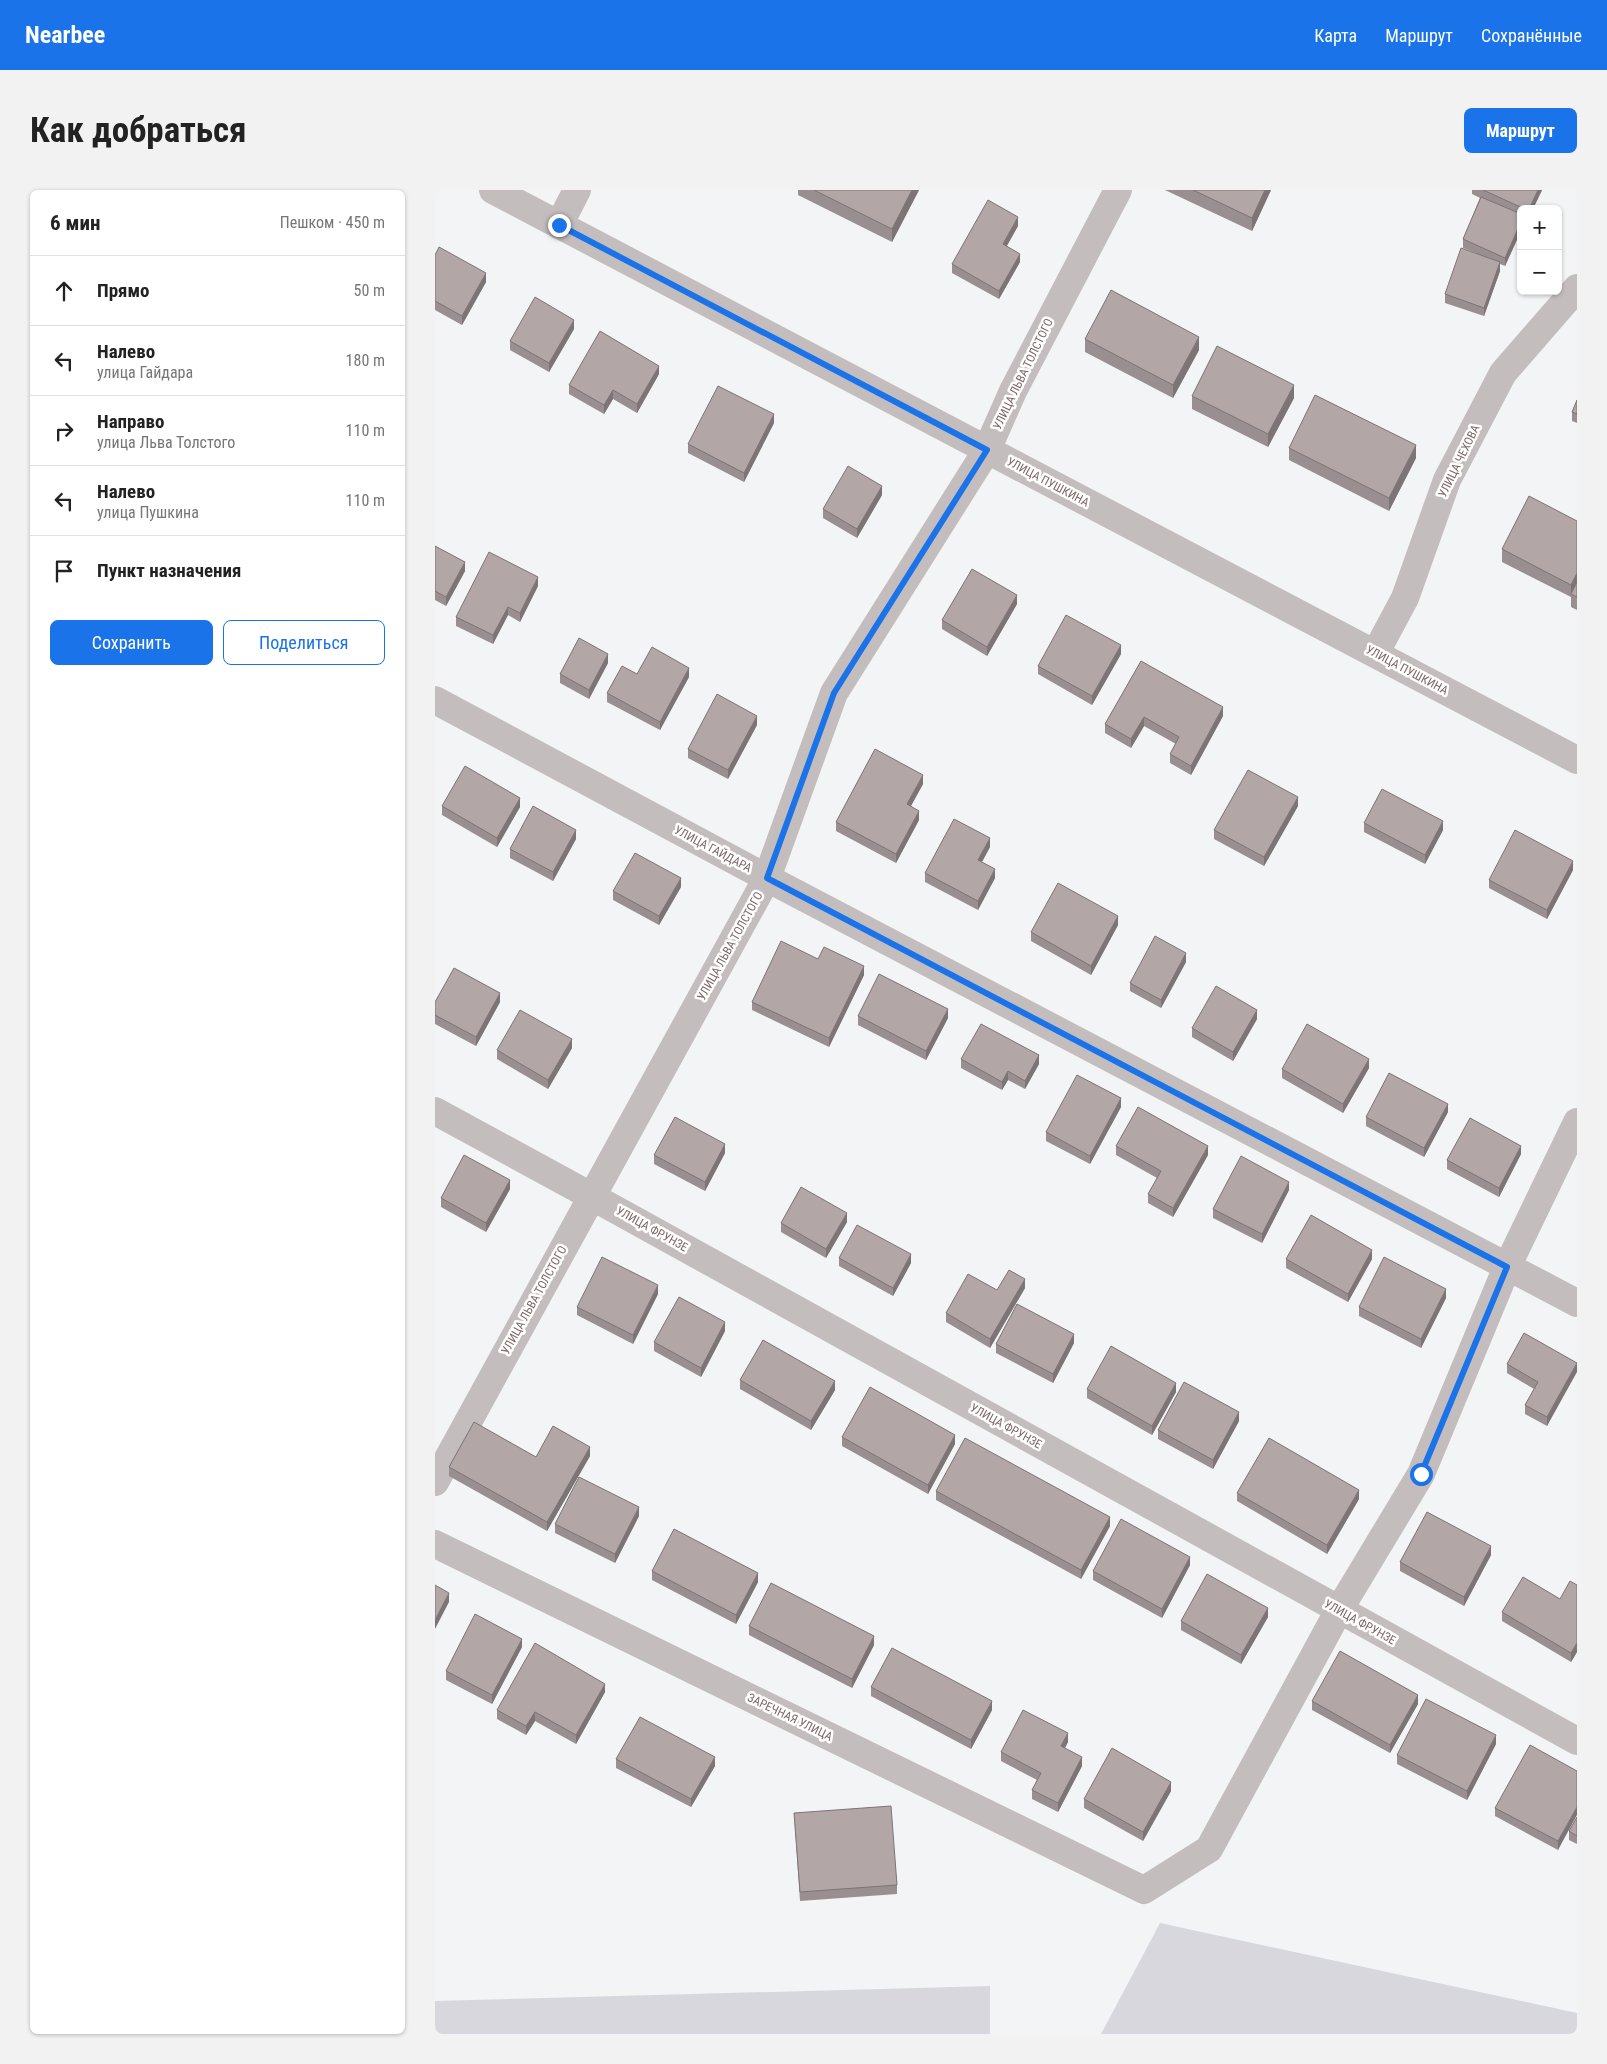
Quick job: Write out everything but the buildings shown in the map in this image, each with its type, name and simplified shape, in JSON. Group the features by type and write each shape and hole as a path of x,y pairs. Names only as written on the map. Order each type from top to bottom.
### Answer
{"street":[{"name":"УЛИЦА ПУШКИНА","path":"493,190 1577,760"},
{"path":"559,225 577,190"},
{"name":"УЛИЦА ЛЬВА ТОЛСТОГО","path":"435,1482 767,878 834,693 987,450 1013,391 1118,190"},
{"name":"УЛИЦА ЧЕХОВА","path":"1375,654 1405,598 1447,480 1503,373 1577,288"},
{"name":"УЛИЦА ГАЙДАРА","path":"435,700 767,878 1577,1304"},
{"name":"УЛИЦА ФРУНЗЕ","path":"435,1111 1577,1742"},
{"path":"1339,1610 1421,1474 1507,1267 1577,1122"},
{"name":"ЗАРЕЧНАЯ УЛИЦА","path":"435,1544 1144,1890 1209,1849 1339,1610"}],"shaded area":[{"path":"1160,1923 1577,2013 1577,2034 1101,2034"},
{"path":"990,1986 990,2034 435,2034 435,2001"}],"route":[{"path":"559,225 987,450 834,693 767,878 1507,1267 1421,1474"}]}
